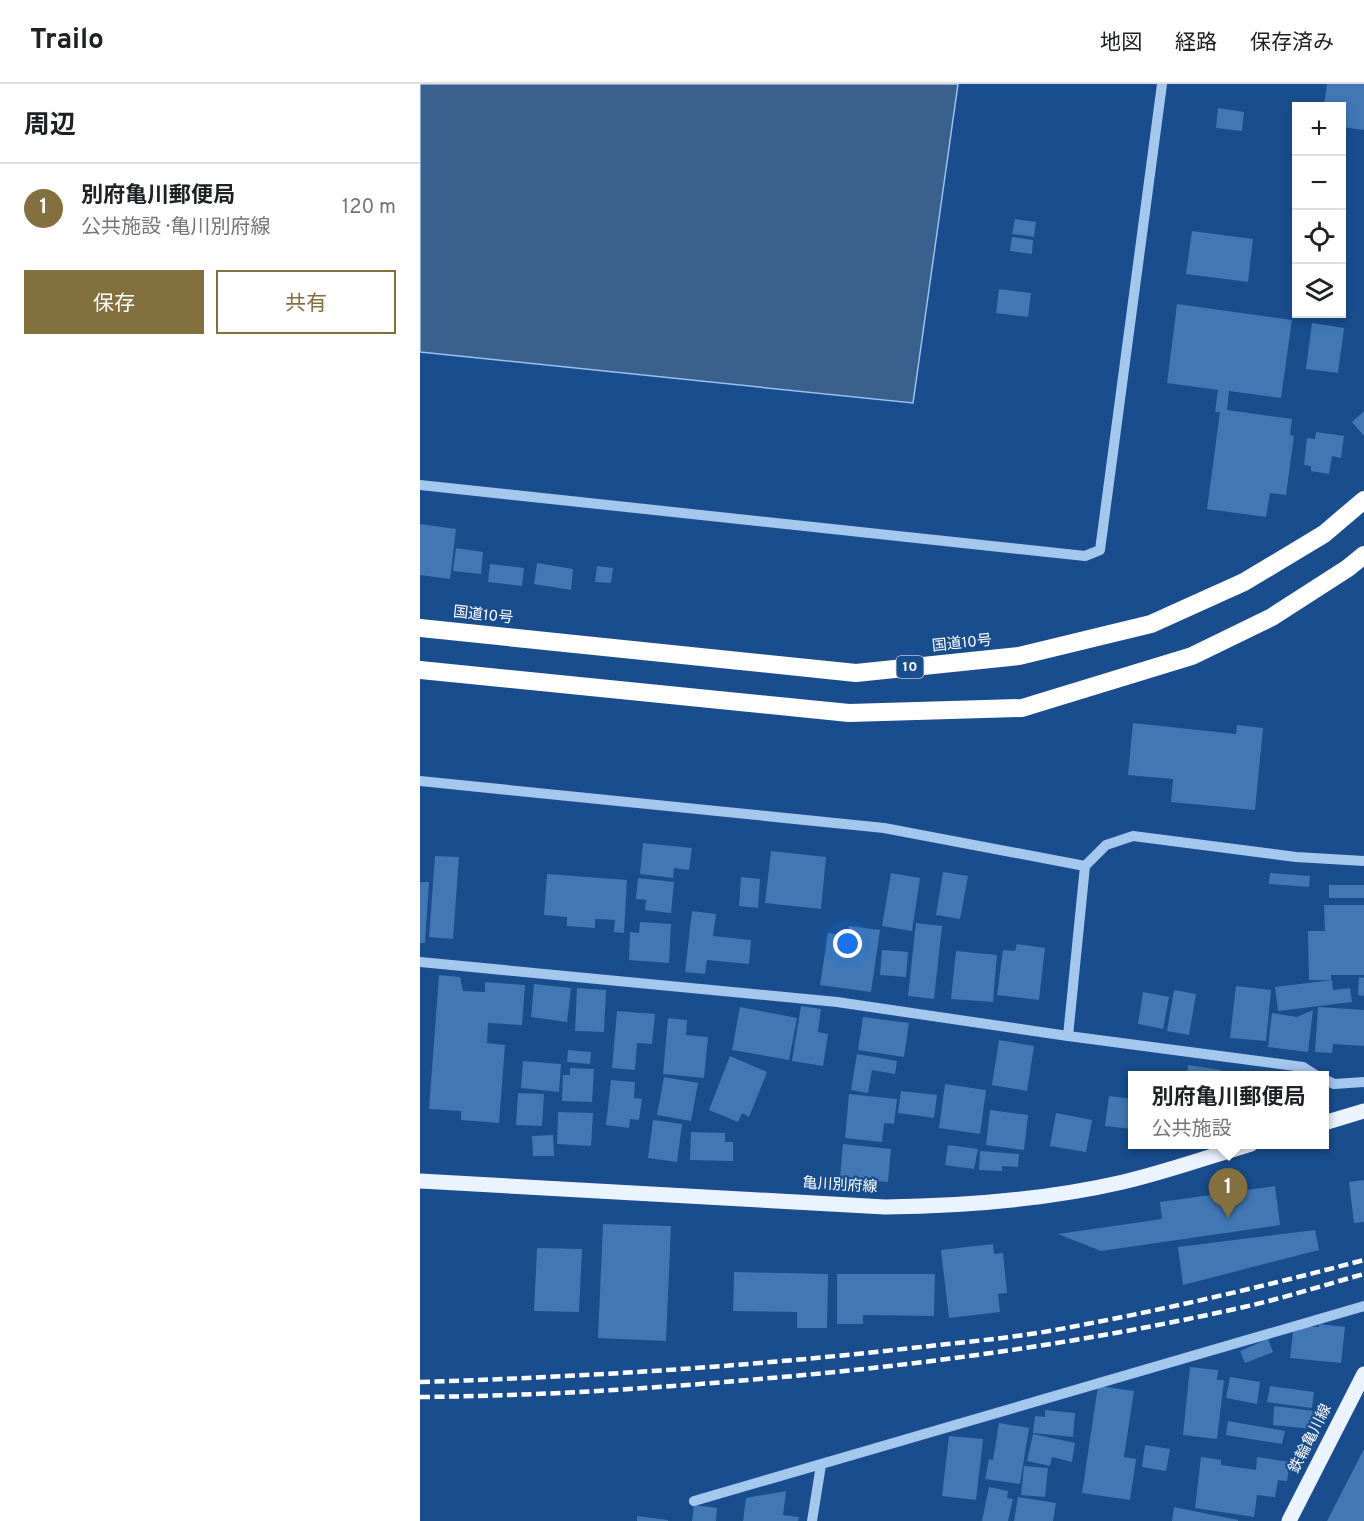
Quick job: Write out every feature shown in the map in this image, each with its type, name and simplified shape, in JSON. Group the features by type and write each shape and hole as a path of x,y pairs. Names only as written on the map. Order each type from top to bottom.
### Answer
{"highway":[{"name":"国道10号","path":"420,628 856,673 1019,656 1151,624 1244,582 1324,534 1364,500"},
{"path":"420,670 849,713 1022,708 1192,656 1272,617 1348,568 1364,555"}],"main road":[{"path":"1329,1122 1364,1111"},
{"name":"亀川別府線","path":"420,1181 885,1207 947,1206 1032,1197 1123,1182 1234,1149"},
{"name":"鉄輪亀川線","path":"1289,1521 1364,1374"}],"street":[{"path":"420,485 1085,556 1100,550 1162,84"},
{"path":"420,781 884,828 1085,866"},
{"path":"1068,1036 1085,866 1106,845 1133,836 1296,857 1364,861"},
{"path":"420,962 837,1002 1303,1067 1309,1071"},
{"path":"1329,1082 1334,1084 1364,1082"},
{"path":"694,1501 1364,1306"},
{"path":"812,1521 821,1465"}],"water":[{"path":"420,84 958,84 913,403 420,352"}],"building":[{"path":"1327,84 1364,84 1364,130 1346,128 1346,102 1325,102"},
{"path":"1218,108 1244,112 1242,131 1216,128"},
{"path":"1015,219 1036,222 1034,237 1012,234"},
{"path":"1192,231 1253,239 1248,282 1186,274"},
{"path":"1012,237 1033,240 1032,254 1010,251"},
{"path":"999,289 1031,293 1028,317 996,313"},
{"path":"1177,304 1292,320 1281,398 1229,391 1227,410 1292,419 1290,435 1294,436 1286,495 1270,493 1266,517 1207,509 1220,412 1215,412 1218,390 1167,383"},
{"path":"1312,323 1344,328 1338,373 1306,369"},
{"path":"1364,411 1364,436 1352,422"},
{"path":"1316,432 1344,436 1341,458 1332,456 1329,474 1311,471 1311,466 1304,465 1307,438 1315,439"},
{"path":"420,524 456,529 450,579 420,575"},
{"path":"456,548 483,552 481,574 453,571"},
{"path":"537,563 573,569 571,590 534,584"},
{"path":"490,564 524,568 522,586 488,582"},
{"path":"597,566 613,568 611,583 595,582"},
{"path":"1133,723 1236,734 1237,725 1263,728 1255,810 1171,802 1173,779 1128,775"},
{"path":"643,843 692,848 689,870 674,868 673,878 640,874"},
{"path":"771,851 826,857 821,909 765,903"},
{"path":"435,856 459,857 453,939 429,937"},
{"path":"943,872 968,876 960,919 936,915"},
{"path":"891,873 920,878 912,931 882,926"},
{"path":"1270,873 1310,876 1309,887 1269,884"},
{"path":"547,874 627,880 624,933 614,932 615,920 595,919 595,928 567,926 567,917 544,915"},
{"path":"741,877 760,879 758,908 739,906"},
{"path":"638,878 674,882 671,913 645,910 646,900 636,899"},
{"path":"420,882 429,882 425,943 420,943"},
{"path":"1329,885 1364,885 1364,898 1329,898"},
{"path":"1324,905 1364,905 1364,975 1331,975 1331,980 1309,980 1308,931 1325,931"},
{"path":"692,911 716,914 713,936 751,940 749,964 707,960 705,974 685,972"},
{"path":"640,922 671,924 669,963 629,960 630,932 639,933"},
{"path":"916,923 942,926 934,999 908,996"},
{"path":"849,926 880,930 871,992 820,985 828,933 848,936"},
{"path":"1017,944 1045,948 1039,1000 997,995 1003,950 1015,951"},
{"path":"882,950 908,952 906,977 880,975"},
{"path":"956,951 997,955 993,1002 951,999"},
{"path":"439,975 460,977 463,991 485,992 485,982 525,985 522,1025 488,1023 487,1043 505,1045 499,1123 461,1120 461,1111 429,1109"},
{"path":"1359,977 1364,978 1364,996 1358,995"},
{"path":"1332,980 1333,990 1350,988 1352,1002 1278,1011 1275,987"},
{"path":"534,984 571,988 567,1022 531,1017"},
{"path":"1236,986 1271,990 1266,1041 1230,1038"},
{"path":"577,988 606,990 604,1032 575,1031"},
{"path":"1174,990 1196,994 1189,1035 1167,1031"},
{"path":"1143,992 1169,997 1163,1029 1138,1024"},
{"path":"801,1006 821,1009 818,1032 828,1034 823,1066 792,1061"},
{"path":"740,1007 797,1018 789,1060 732,1050"},
{"path":"1318,1007 1364,1010 1364,1046 1333,1044 1332,1053 1315,1052"},
{"path":"1313,1010 1308,1052 1268,1047 1272,1013 1297,1017"},
{"path":"617,1011 655,1014 652,1044 637,1043 635,1070 612,1068"},
{"path":"863,1017 909,1023 904,1057 858,1050"},
{"path":"668,1018 687,1020 686,1035 708,1037 704,1078 663,1074"},
{"path":"999,1040 1034,1046 1027,1091 992,1085"},
{"path":"568,1050 591,1052 590,1064 567,1062"},
{"path":"857,1054 897,1061 895,1074 872,1070 868,1093 851,1090"},
{"path":"730,1056 767,1072 749,1117 742,1113 738,1122 709,1110"},
{"path":"523,1061 561,1064 559,1092 521,1088"},
{"path":"1188,1065 1221,1070 1221,1071 1187,1071"},
{"path":"570,1068 594,1069 592,1102 562,1101 563,1075 570,1075"},
{"path":"664,1077 698,1083 691,1121 657,1115"},
{"path":"611,1080 635,1082 634,1098 642,1099 639,1120 630,1119 629,1128 606,1125"},
{"path":"945,1084 986,1090 980,1134 939,1128"},
{"path":"901,1091 937,1095 934,1118 898,1113"},
{"path":"518,1093 544,1094 542,1126 516,1125"},
{"path":"849,1094 897,1099 894,1124 884,1123 882,1142 845,1138"},
{"path":"1109,1096 1128,1098 1128,1129 1105,1126"},
{"path":"990,1110 1028,1115 1024,1150 986,1145"},
{"path":"558,1112 593,1113 591,1146 557,1144"},
{"path":"1056,1113 1092,1120 1086,1152 1050,1146"},
{"path":"653,1120 682,1124 677,1162 648,1158"},
{"path":"691,1132 725,1133 725,1142 733,1142 733,1161 690,1160"},
{"path":"553,1135 554,1156 533,1156 532,1136"},
{"path":"843,1144 891,1149 888,1182 840,1178"},
{"path":"948,1145 978,1149 974,1169 945,1165"},
{"path":"980,1151 1019,1154 1018,1167 1002,1166 1002,1171 979,1170"},
{"path":"1364,1180 1364,1222 1354,1223 1349,1182"},
{"path":"1275,1186 1280,1225 1101,1251 1058,1234 1162,1219 1160,1202"},
{"path":"603,1224 671,1226 666,1341 598,1338"},
{"path":"1315,1230 1319,1250 1183,1285 1178,1247"},
{"path":"993,1244 994,1254 1003,1253 1007,1293 998,1294 1000,1312 949,1318 941,1250"},
{"path":"537,1248 582,1249 579,1312 534,1311"},
{"path":"734,1272 828,1274 827,1328 797,1328 797,1312 733,1311"},
{"path":"837,1274 935,1274 934,1316 863,1315 863,1324 837,1324"},
{"path":"1319,1324 1345,1327 1341,1363 1290,1358 1293,1332 1302,1326 1319,1327"},
{"path":"1268,1339 1273,1352 1245,1363 1240,1351"},
{"path":"1190,1367 1218,1370 1217,1380 1224,1380 1217,1439 1183,1435"},
{"path":"1230,1377 1260,1382 1257,1404 1226,1398"},
{"path":"1098,1386 1134,1391 1124,1457 1136,1459 1130,1500 1082,1493"},
{"path":"1270,1386 1314,1392 1312,1408 1267,1402"},
{"path":"1274,1406 1314,1411 1312,1429 1273,1425"},
{"path":"1045,1410 1075,1413 1073,1437 1033,1433 1035,1416 1045,1417"},
{"path":"1228,1421 1285,1431 1282,1444 1226,1435"},
{"path":"999,1423 1029,1428 1020,1484 985,1479 989,1459 993,1460"},
{"path":"1033,1434 1075,1443 1072,1462 1052,1457 1050,1466 1027,1461"},
{"path":"949,1436 983,1439 976,1500 942,1496"},
{"path":"1145,1445 1170,1449 1166,1471 1142,1467"},
{"path":"1364,1449 1364,1521 1327,1521"},
{"path":"1201,1457 1221,1460 1221,1465 1256,1470 1257,1457 1290,1462 1287,1481 1278,1480 1275,1497 1257,1495 1254,1517 1195,1508"},
{"path":"1024,1466 1048,1468 1045,1497 1021,1495"},
{"path":"989,1487 1008,1491 1007,1498 1013,1499 1008,1521 982,1521"},
{"path":"786,1491 783,1515 799,1517 798,1521 743,1521 746,1498"},
{"path":"1018,1497 1056,1503 1053,1521 1014,1521"},
{"path":"694,1505 717,1508 716,1521 692,1521"},
{"path":"1174,1507 1238,1520 1238,1521 1172,1521"},
{"path":"637,1516 668,1520 668,1521 637,1521"}],"railway":[{"path":"420,1382 722,1366 998,1338 1055,1330 1172,1307 1364,1260"},
{"path":"420,1397 548,1394 675,1386 943,1360 1064,1342 1184,1320 1289,1296 1364,1274"}],"place":[{"name":"別府亀川郵便局","path":"1228,1218"}]}
